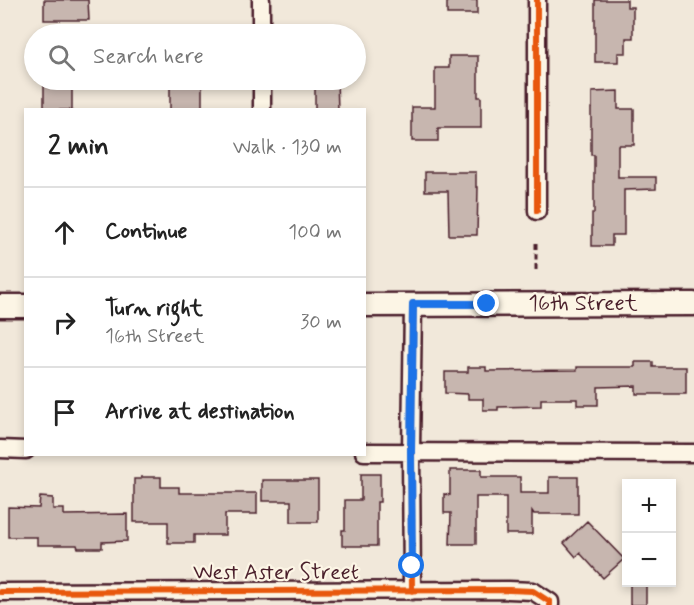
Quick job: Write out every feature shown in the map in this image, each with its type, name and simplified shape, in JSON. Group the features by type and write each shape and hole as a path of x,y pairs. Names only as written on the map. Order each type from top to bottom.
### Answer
{"main road":[{"name":"16th Street","path":"366,304 694,304"},
{"path":"0,306 24,306"}],"street":[{"path":"261,0 261,24"},
{"path":"537,0 537,211"},
{"path":"262,90 262,108"},
{"path":"412,591 413,304"},
{"path":"0,449 24,450"},
{"path":"366,452 694,453"},
{"name":"West Aster Street","path":"0,592 276,598 412,591 509,590 533,591 550,603"}],"path":[{"path":"536,243 536,274"}],"building":[{"path":"44,0 88,0 89,20 44,20"},
{"path":"447,0 477,0 477,14 447,14"},
{"path":"595,0 627,0 627,7 633,7 633,38 626,38 626,53 618,53 618,62 595,62"},
{"path":"449,56 478,56 481,128 438,128 438,141 412,141 412,107 435,107 435,68 449,68"},
{"path":"44,90 72,90 72,108 44,108"},
{"path":"170,90 202,90 202,108 170,108"},
{"path":"315,90 337,90 338,108 315,108"},
{"path":"618,91 618,109 634,109 634,145 618,145 618,177 656,177 656,189 624,190 624,235 612,235 612,246 592,246 594,155 591,155 592,92"},
{"path":"425,172 476,172 477,235 449,235 448,191 425,191"},
{"path":"635,362 653,362 653,367 686,367 686,394 636,394 636,386 598,387 598,405 577,405 577,399 541,399 541,406 498,407 498,410 483,410 483,399 468,399 468,394 445,393 445,372 468,372 468,367 486,367 486,371 577,370 577,367 635,367"},
{"path":"450,470 481,470 481,477 520,477 520,493 549,493 549,477 578,477 578,514 534,514 532,511 532,534 506,534 506,497 476,497 476,544 450,544 451,513 444,513 444,494 450,495"},
{"path":"361,474 380,474 380,502 377,502 377,546 342,546 342,530 345,530 345,500 361,500"},
{"path":"141,477 161,477 161,487 179,487 179,493 257,493 257,514 225,514 225,535 194,535 194,543 168,543 168,522 134,522 134,479 141,479"},
{"path":"262,480 318,480 318,522 291,522 291,501 262,501"},
{"path":"40,497 53,498 53,509 64,509 64,515 127,514 127,541 102,542 102,548 78,548 77,545 37,545 37,537 8,537 8,507 39,508"},
{"path":"587,521 622,557 622,561 603,578 580,553 576,557 564,543"},
{"path":"630,587 646,587 646,605 630,605"}],"cycle path":[{"path":"537,0 537,211"},
{"path":"412,591 413,304"},
{"path":"0,592 509,590 533,591 550,602 550,605"}],"route":[{"path":"412,566 413,304 487,304"}]}
